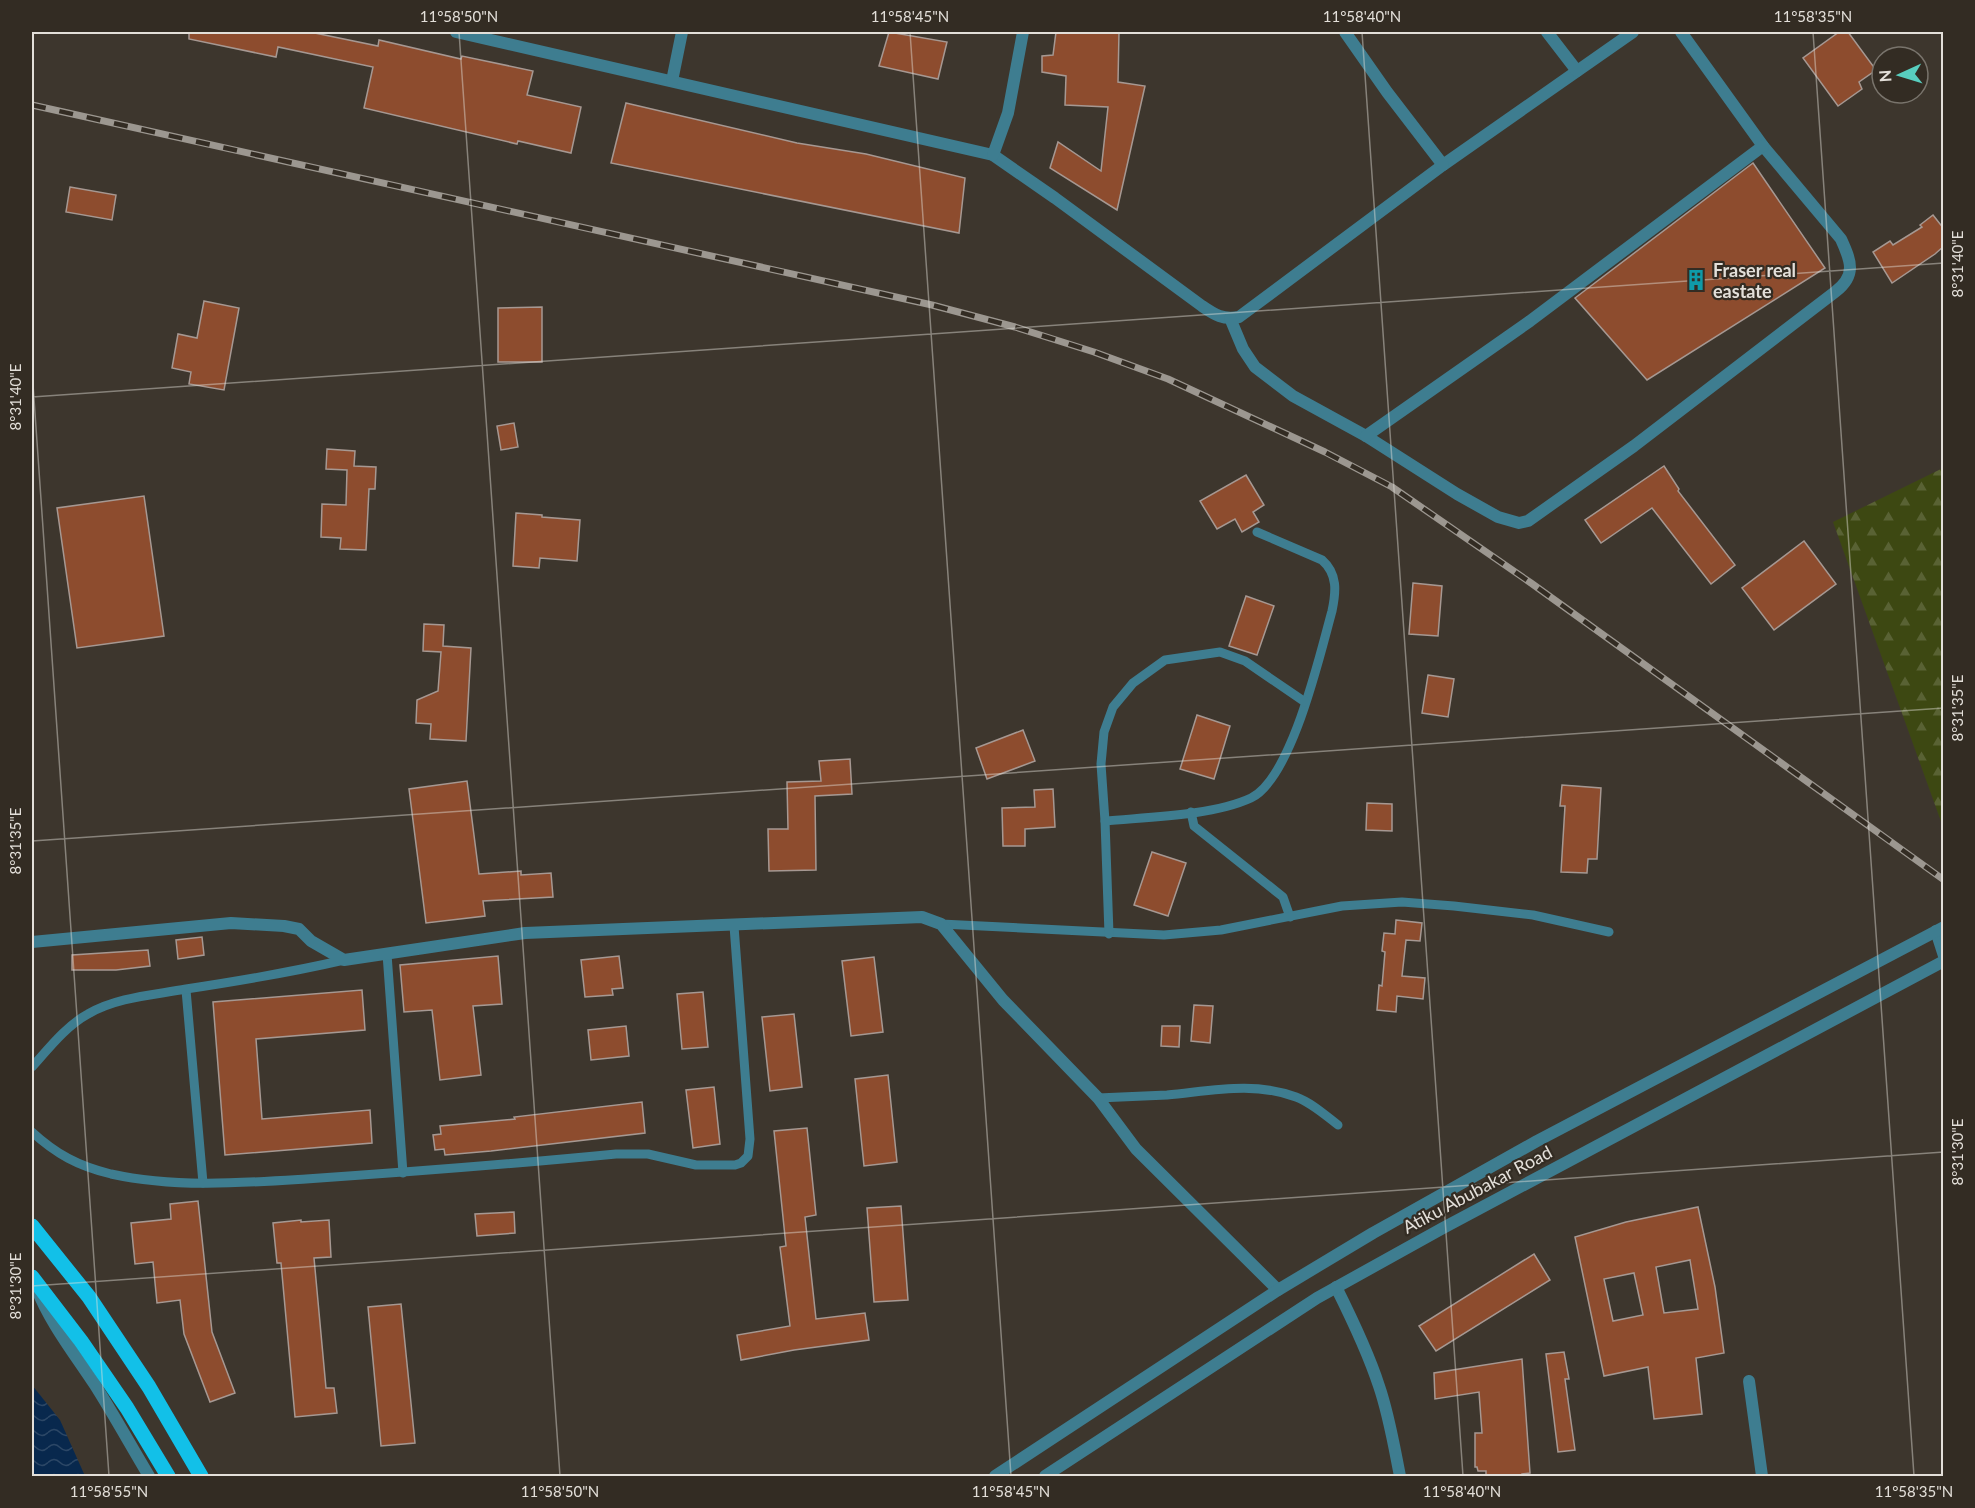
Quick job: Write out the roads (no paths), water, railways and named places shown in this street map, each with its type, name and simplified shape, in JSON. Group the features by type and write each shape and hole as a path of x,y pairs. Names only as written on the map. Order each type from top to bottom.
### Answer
{"main road":[{"path":"32,1226 89,1297 149,1388 201,1476"},
{"path":"32,1277 81,1341 127,1408 168,1476"}],"street":[{"path":"456,32 993,154 1202,306 1220,317 1230,318 1239,317 1443,165 1633,32"},
{"path":"672,81 682,32"},
{"path":"993,154 1008,113 1023,32"},
{"path":"1344,32 1443,165"},
{"path":"1547,32 1577,71"},
{"path":"1230,318 1243,350 1255,367 1293,396 1366,436 1457,494 1498,517 1519,523 1528,521 1634,446 1846,284 1850,274 1850,262 1840,239 1763,146 1682,32"},
{"path":"1366,436 1530,321 1763,146"},
{"path":"32,942 231,923 260,924 298,930 311,941 345,960 525,933 922,917 941,924 1003,1000 1098,1098 1137,1149 1278,1290"},
{"path":"994,1476 1278,1290 1363,1239 1537,1141 1940,929 1944,956"},
{"name":"Atiku Abubakar Road","path":"1045,1476 1336,1287 1453,1222 1944,961"},
{"path":"32,1277 57,1329 106,1402 149,1476"},
{"path":"1336,1287 1379,1385 1400,1476"},
{"path":"1749,1381 1762,1476"}],"lane":[{"path":"1105,821 1191,812 1231,805 1252,797 1264,787 1279,767 1290,745 1305,702 1332,611 1335,599 1334,577 1331,568 1322,560 1257,532"},
{"path":"1109,934 1101,764 1104,732 1113,707 1133,683 1165,660 1220,652 1245,661 1305,702"},
{"path":"1191,812 1194,826 1282,897 1290,917"},
{"path":"941,924 1164,935 1221,930 1342,906 1402,902 1533,915 1609,932"},
{"path":"32,1132 63,1157 111,1174 203,1183 247,1184 616,1154 648,1154 696,1165 724,1166 741,1163 748,1155 750,1139 734,926"},
{"path":"387,954 403,1173"},
{"path":"32,1067 67,1029 89,1013 110,1004 302,970 345,960"},
{"path":"186,990 203,1183"},
{"path":"1098,1098 1168,1095 1238,1087 1271,1090 1296,1097 1338,1125"}],"water":[{"path":"32,1385 60,1420 85,1476 32,1476"}],"railway":[{"path":"32,105 932,305 1015,327 1168,379 1325,452 1392,487 1531,583 1944,880"}],"place":[{"name":"Fraser real eastate","path":"1696,280"}]}
